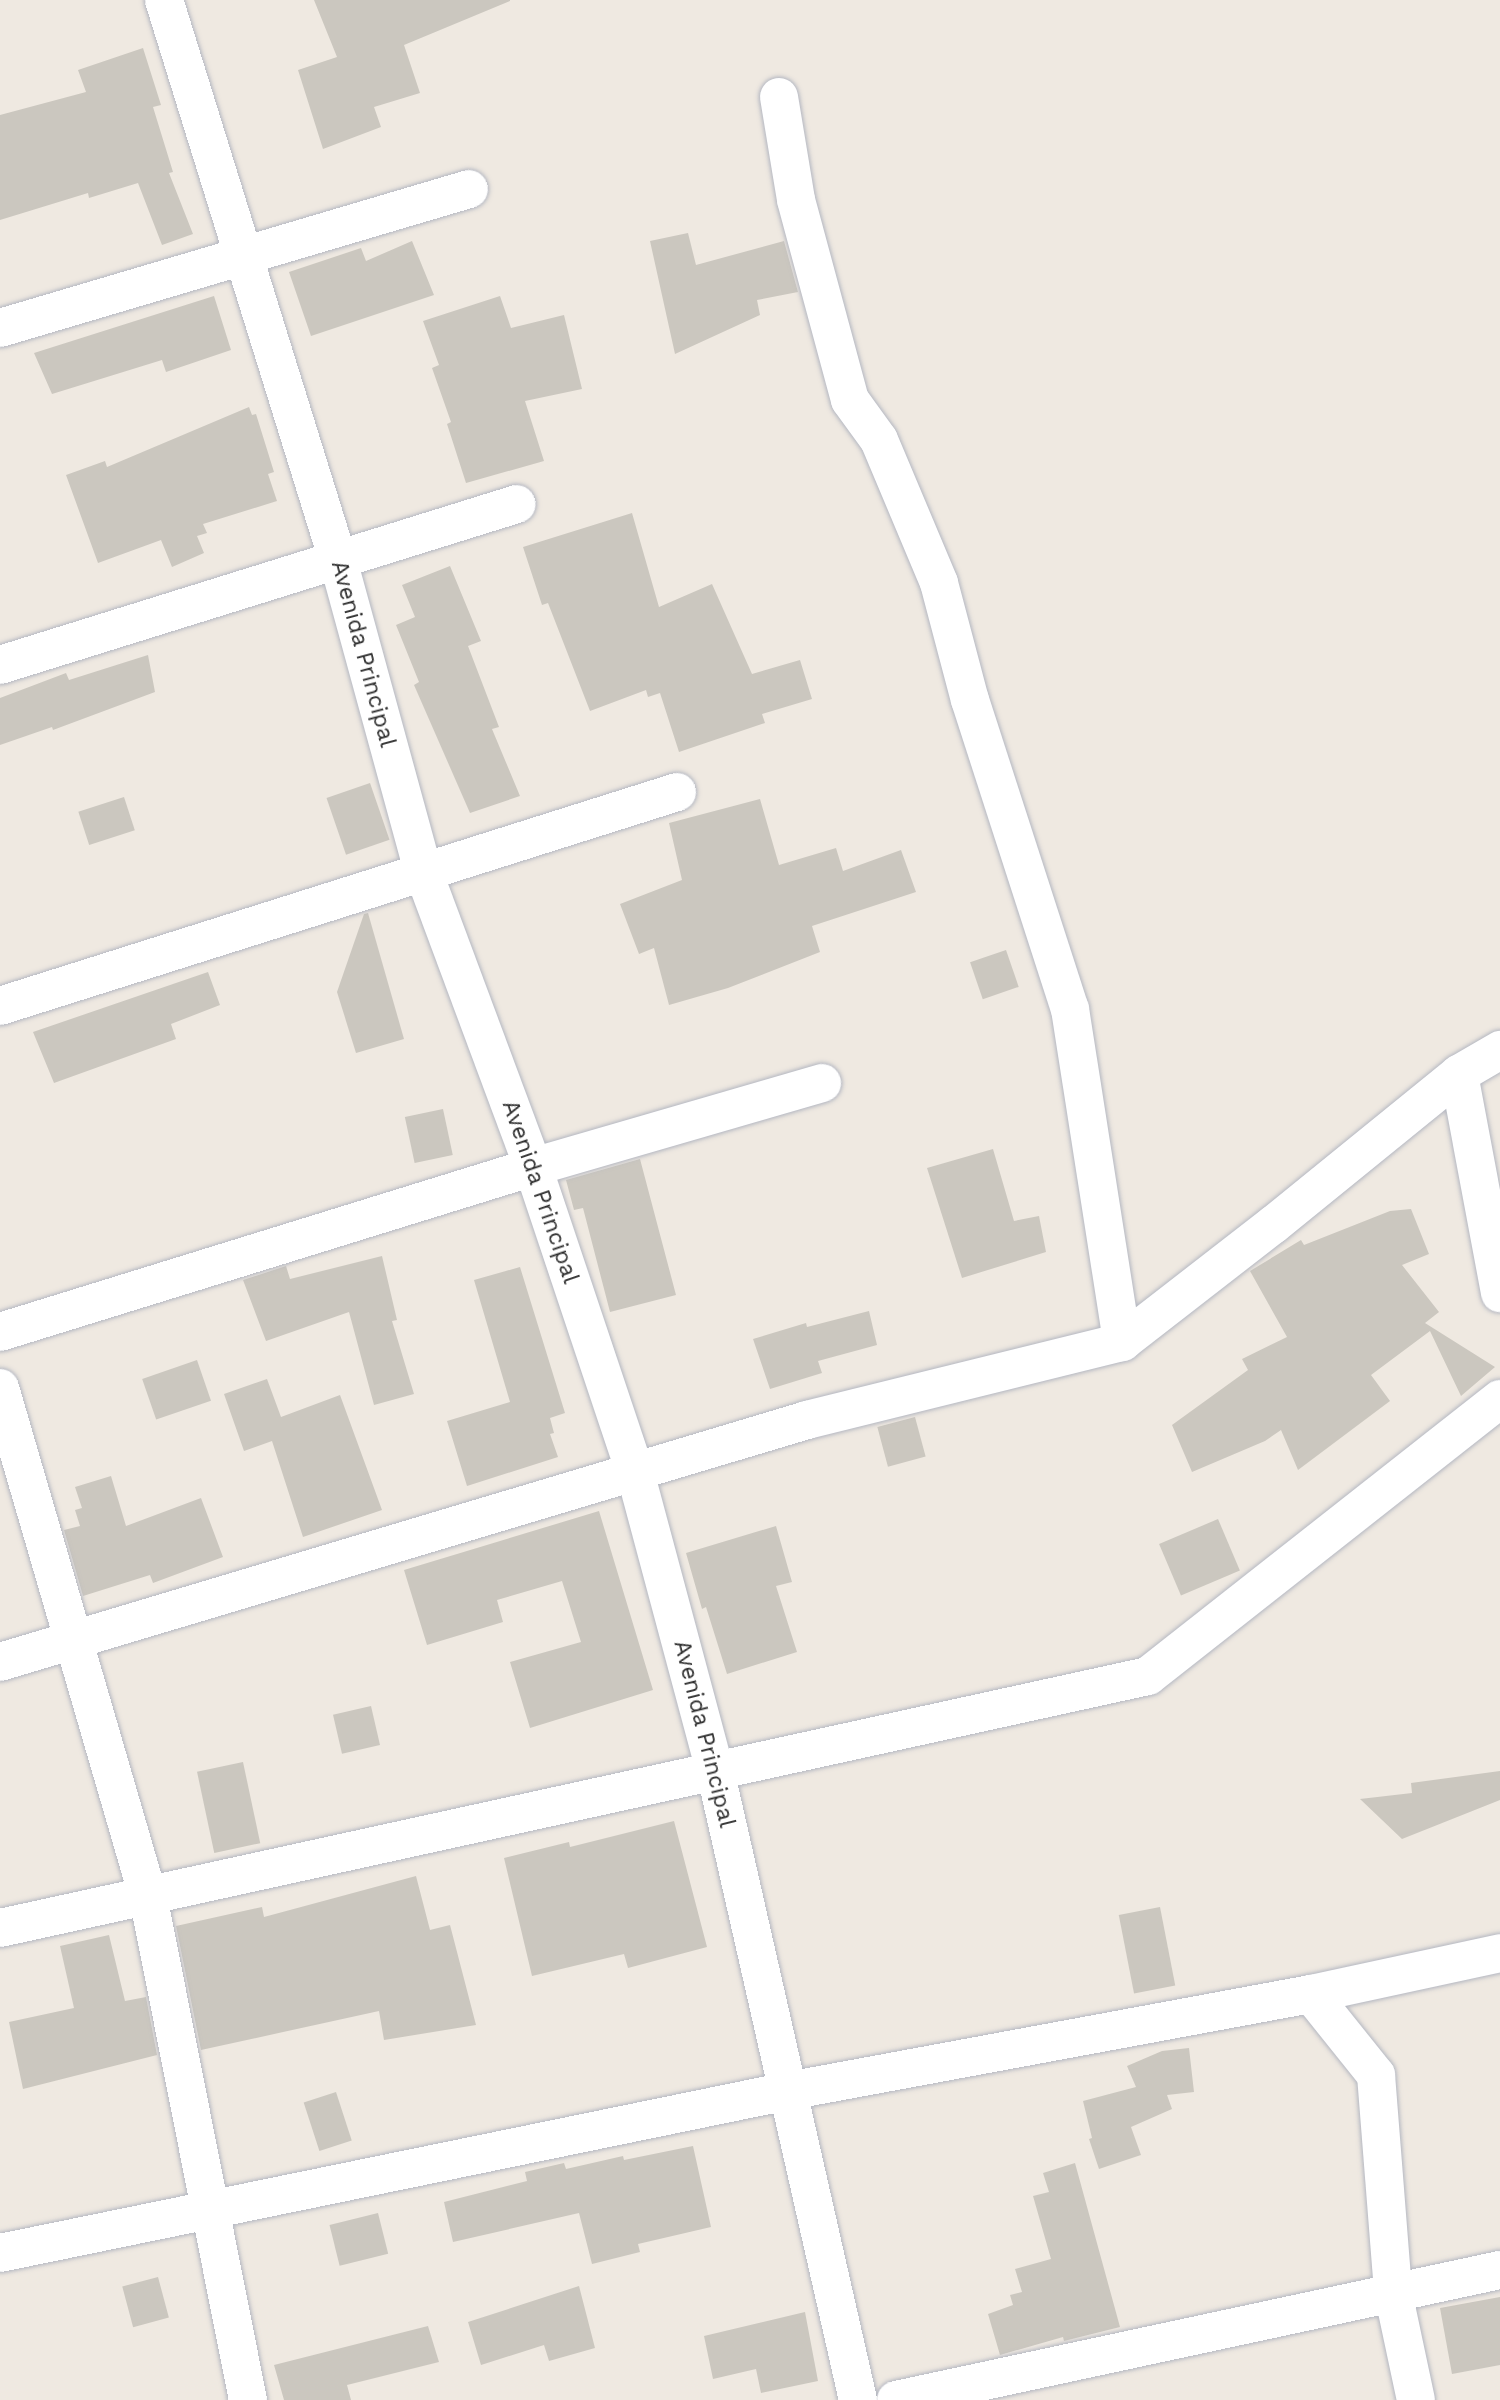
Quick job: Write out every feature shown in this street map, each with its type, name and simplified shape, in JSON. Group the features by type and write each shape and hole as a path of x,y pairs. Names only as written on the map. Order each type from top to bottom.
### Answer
{"street":[{"name":"Avenida Principal","path":"164,0 338,560 424,871 533,1167 635,1472 715,1770 858,2400"},
{"path":"779,97 796,200 850,400 879,440 939,583 970,700 1070,1009 1122,1342"},
{"path":"0,328 469,189"},
{"path":"0,664 517,504"},
{"path":"0,1006 677,792"},
{"path":"0,1662 807,1420 1122,1342 1273,1226 1459,1074 1500,1050"},
{"path":"1459,1074 1500,1293"},
{"path":"0,1332 533,1167 822,1083"},
{"path":"0,1388 148,1896 248,2400"},
{"path":"0,1928 1148,1676 1500,1399"},
{"path":"0,2253 788,2091 1311,1994 1500,1953"},
{"path":"1311,1994 1376,2075 1393,2292 1416,2400"},
{"path":"896,2400 1500,2270"}],"building":[{"path":"314,0 510,1 404,45 420,93 374,107 381,127 323,149 298,70 337,57"},
{"path":"143,48 161,105 153,107 173,172 169,173 193,234 162,245 138,183 89,198 88,193 0,220 0,115 86,92 78,70"},
{"path":"688,233 696,265 784,241 798,292 757,300 760,315 675,354 650,241"},
{"path":"412,241 434,295 311,336 289,272 361,248 366,261"},
{"path":"214,296 231,350 166,372 162,360 52,394 34,353"},
{"path":"500,296 511,328 564,315 582,389 525,401 544,461 466,483 447,424 451,422 432,368 439,365 423,321"},
{"path":"249,407 252,415 256,414 274,472 268,474 277,501 203,524 207,533 197,536 204,553 172,567 161,540 98,563 66,475 105,461 107,467"},
{"path":"632,513 659,607 712,584 752,674 800,660 812,699 762,714 765,723 679,752 660,693 648,697 646,690 590,711 548,603 542,605 523,547"},
{"path":"450,566 481,641 468,646 499,727 492,729 520,796 470,813 414,685 419,682 396,625 415,617 402,585"},
{"path":"148,655 155,692 53,730 52,727 0,745 0,698 66,673 69,680"},
{"path":"370,783 390,840 346,855 327,798"},
{"path":"124,797 135,830 89,845 78,812"},
{"path":"760,799 779,865 836,848 843,871 901,850 916,892 812,926 820,952 728,988 669,1005 654,948 639,954 620,904 682,880 669,823"},
{"path":"368,913 404,1039 356,1053 337,992 364,914"},
{"path":"1006,950 1019,987 983,999 970,962"},
{"path":"208,972 220,1005 171,1024 176,1039 54,1083 33,1032"},
{"path":"443,1109 453,1155 415,1163 405,1117"},
{"path":"993,1149 1014,1221 1039,1216 1046,1252 962,1278 927,1168"},
{"path":"640,1159 676,1295 610,1312 583,1208 574,1210 566,1180"},
{"path":"1411,1209 1429,1254 1402,1265 1439,1312 1425,1323 1495,1367 1461,1396 1430,1331 1371,1375 1390,1401 1298,1470 1281,1430 1265,1441 1192,1472 1172,1425 1248,1370 1242,1359 1287,1337 1250,1271 1301,1240 1304,1245 1390,1211"},
{"path":"382,1256 397,1320 392,1321 414,1394 374,1405 349,1312 266,1341 243,1280 286,1266 290,1279"},
{"path":"520,1267 565,1413 550,1418 554,1433 550,1434 558,1457 467,1486 447,1421 510,1402 474,1280"},
{"path":"869,1311 877,1345 818,1361 822,1373 770,1389 753,1339 806,1323 807,1327"},
{"path":"197,1360 211,1401 156,1420 142,1379"},
{"path":"267,1379 281,1417 340,1395 382,1510 303,1537 272,1441 244,1451 224,1394"},
{"path":"915,1417 926,1457 888,1467 877,1427"},
{"path":"111,1476 126,1526 201,1498 223,1557 153,1583 150,1575 83,1596 64,1530 80,1526 75,1510 82,1508 75,1487"},
{"path":"599,1511 653,1690 530,1728 510,1662 581,1642 562,1581 497,1600 503,1622 427,1645 404,1570"},
{"path":"1218,1519 1240,1571 1181,1596 1159,1544"},
{"path":"776,1526 792,1582 776,1586 797,1652 727,1674 706,1607 702,1609 686,1553"},
{"path":"371,1706 380,1745 342,1754 333,1715"},
{"path":"243,1762 260,1843 214,1853 197,1772"},
{"path":"1500,1771 1500,1800 1402,1839 1360,1799 1412,1793 1411,1783"},
{"path":"674,1821 707,1947 628,1968 624,1954 532,1976 504,1858 569,1842 570,1847"},
{"path":"416,1876 430,1930 450,1925 476,2025 384,2040 379,2011 201,2050 176,1926 262,1907 264,1917"},
{"path":"1160,1907 1175,1986 1134,1994 1119,1915"},
{"path":"109,1935 125,2001 146,1997 157,2055 23,2089 9,2022 74,2008 60,1946"},
{"path":"1189,2048 1194,2092 1167,2095 1172,2109 1131,2127 1141,2155 1099,2169 1089,2139 1092,2138 1083,2101 1136,2087 1127,2066 1162,2051"},
{"path":"336,2092 352,2141 319,2151 304,2103"},
{"path":"693,2146 711,2227 638,2244 640,2252 592,2264 579,2213 453,2242 444,2202 527,2181 525,2172 564,2163 566,2169 623,2156 624,2160"},
{"path":"1075,2163 1120,2327 1064,2341 1063,2337 1000,2355 988,2314 1013,2305 1010,2295 1022,2292 1015,2269 1051,2259 1033,2196 1049,2192 1043,2173"},
{"path":"378,2213 388,2254 340,2266 329,2225"},
{"path":"158,2277 169,2318 133,2327 122,2287"},
{"path":"579,2286 595,2348 549,2361 544,2345 481,2365 468,2322"},
{"path":"1500,2297 1500,2365 1452,2374 1440,2308"},
{"path":"805,2312 818,2381 761,2393 756,2369 713,2379 704,2336"},
{"path":"428,2326 439,2362 347,2385 351,2400 284,2400 274,2365"}]}
